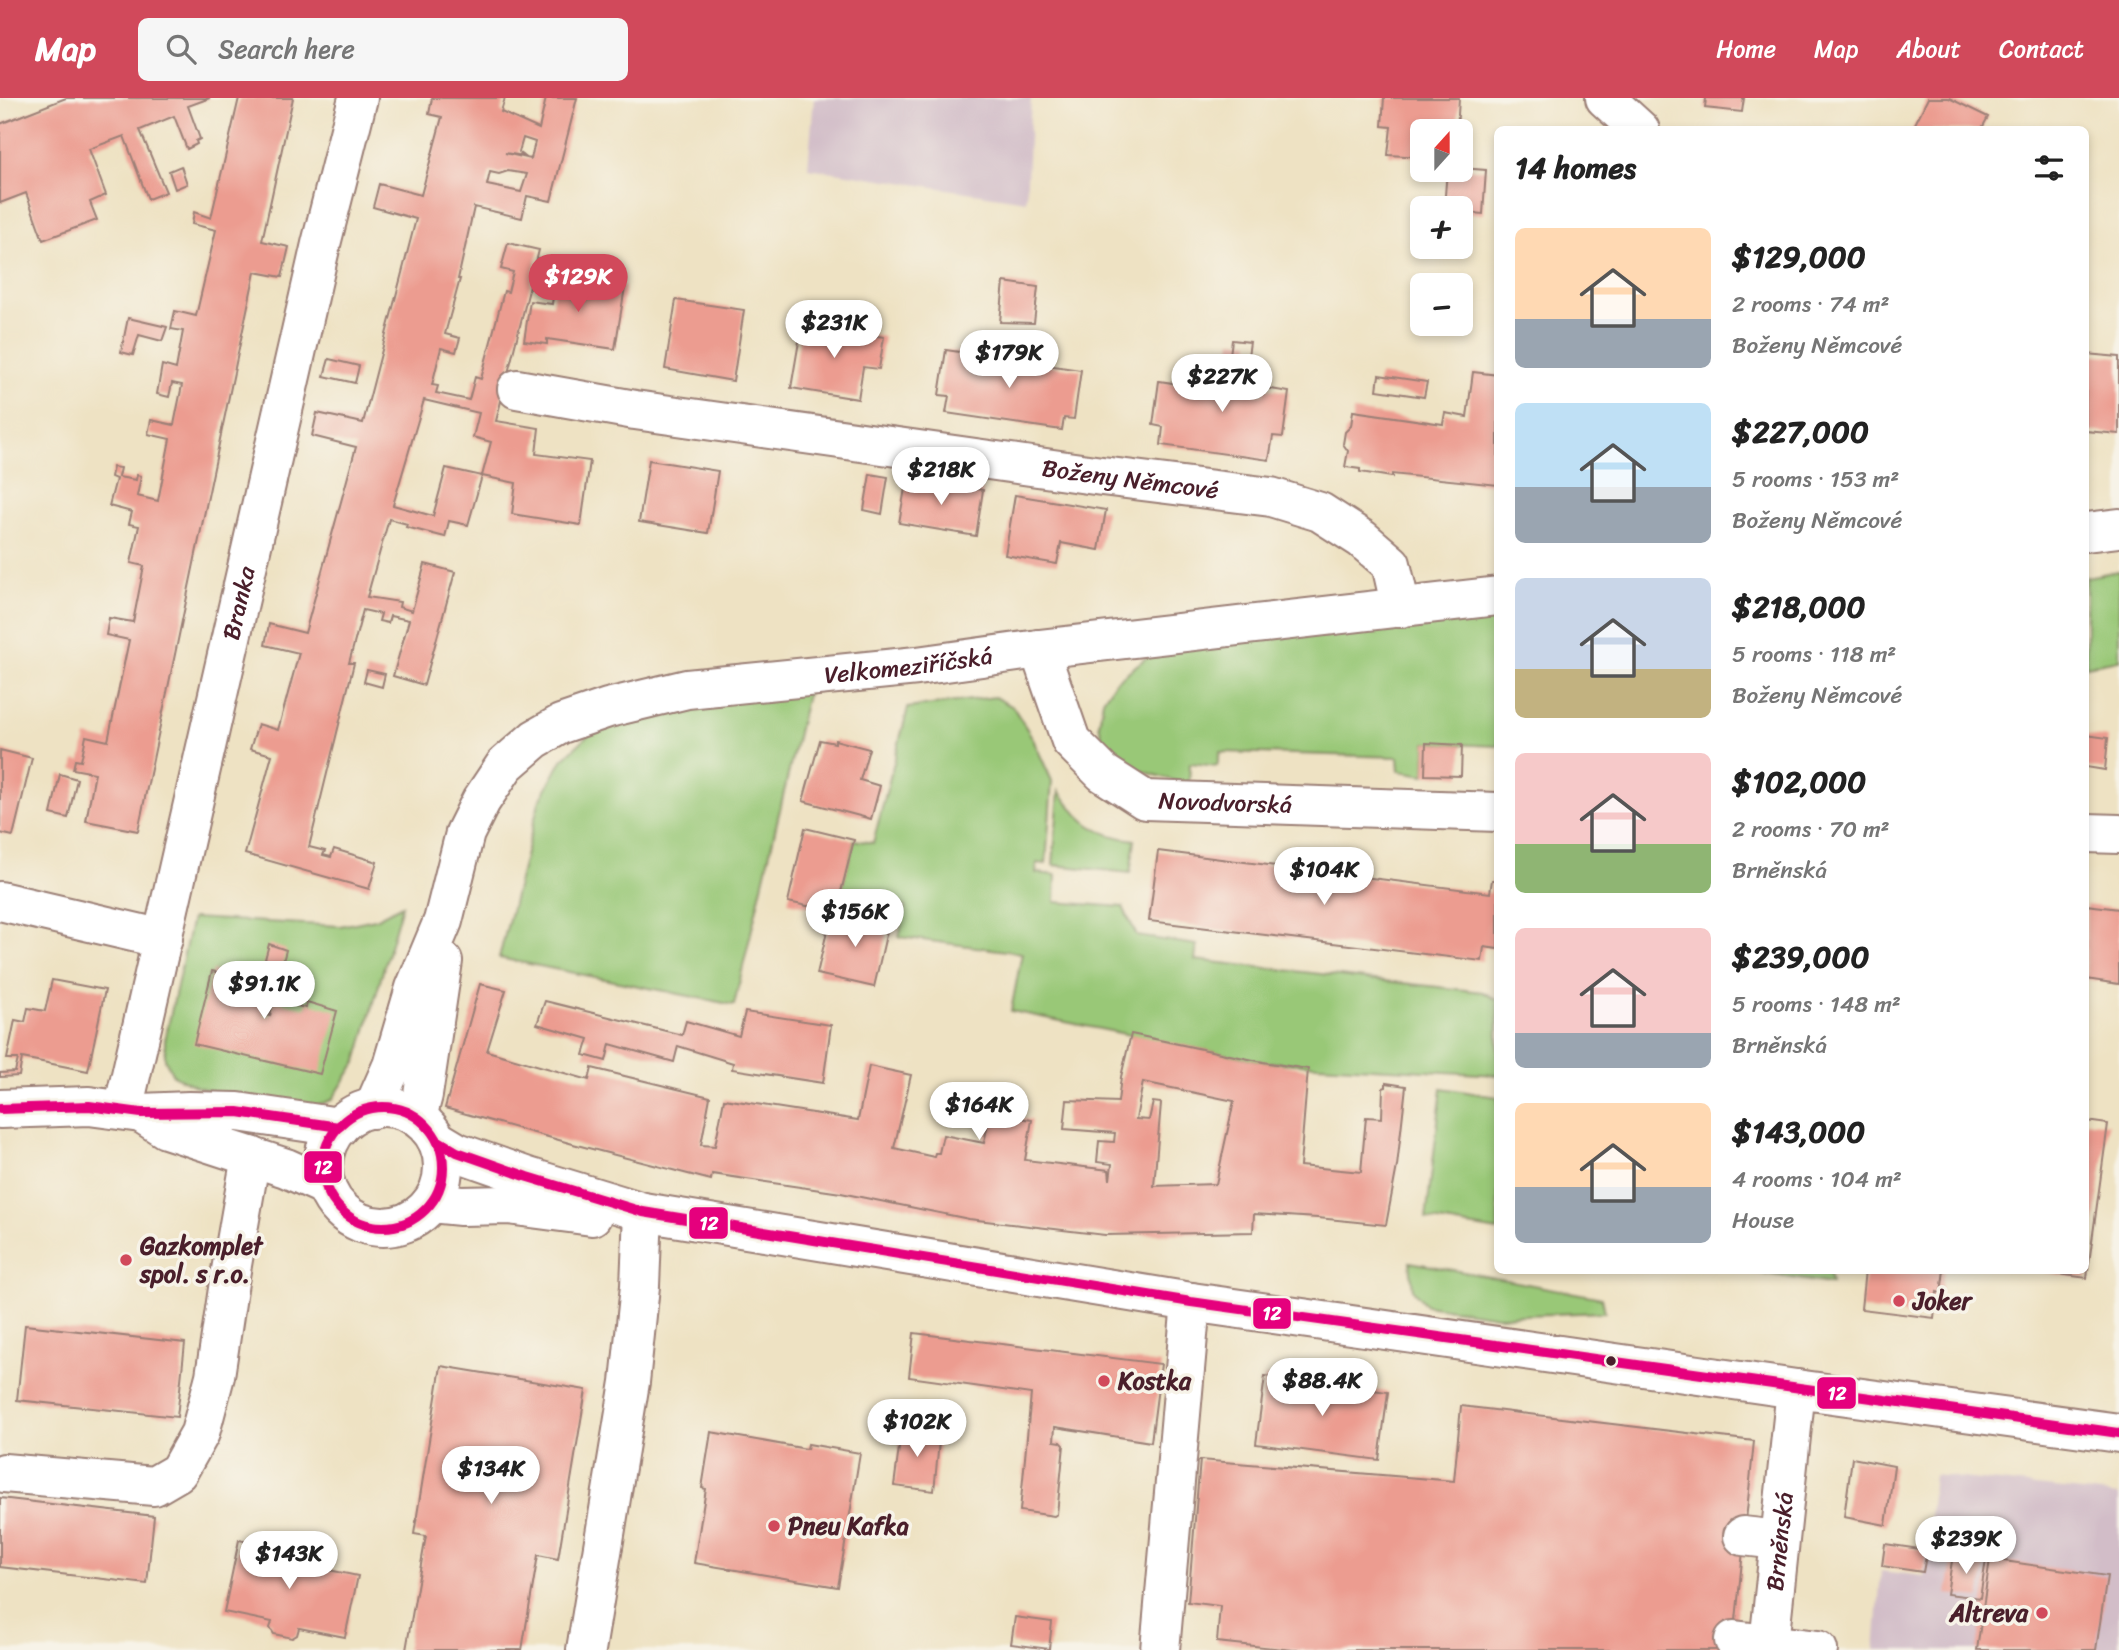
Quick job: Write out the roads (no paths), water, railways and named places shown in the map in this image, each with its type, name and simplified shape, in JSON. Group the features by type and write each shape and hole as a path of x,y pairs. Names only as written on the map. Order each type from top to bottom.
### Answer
{"street":[{"name":"Branka","path":"132,1112 163,939 318,257 358,98"},
{"path":"1605,98 1636,126"},
{"name":"Boženy Němcové","path":"517,389 648,412 1271,497 1320,513 1362,539 1391,564 1401,608"},
{"path":"2089,532 2119,528"},
{"name":"Velkomeziříčská","path":"443,920 465,834 481,802 505,765 535,739 561,724 608,708 687,689 917,666 1039,649 1494,596"},
{"name":"Novodvorská","path":"1039,649 1071,741 1103,774 1145,800 1494,812"},
{"path":"2089,833 2119,835"},
{"path":"0,901 163,939"},
{"path":"373,1108 392,1066 415,988 443,920"},
{"path":"443,920 441,980 423,1095 427,1129 442,1155 440,1186 431,1203 408,1222 379,1228 359,1223 342,1212 330,1197 323,1177 323,1157 330,1139 339,1127 359,1112 373,1108 398,1110 427,1129 457,1152 643,1212 1191,1302 1796,1390 2119,1433"},
{"path":"0,1109 89,1106 132,1112 238,1112 339,1127"},
{"path":"132,1112 166,1129 251,1156 326,1186"},
{"path":"4,1473 154,1486 178,1472 200,1433 215,1376 251,1156"},
{"path":"431,1203 461,1206 508,1205 616,1217 643,1212"},
{"path":"586,1650 630,1382 640,1286 643,1212"},
{"path":"1160,1650 1191,1302"},
{"name":"Brněnská","path":"1796,1390 1761,1538 1752,1642 1818,1650"}],"place":[{"name":"Gazkomplet spol. s r.o.","path":"126,1260"},
{"name":"Joker","path":"1899,1301"},
{"name":"Kostka","path":"1104,1381"},
{"name":"Pneu Kafka","path":"774,1526"},
{"name":"Altreva","path":"2042,1613"}]}
